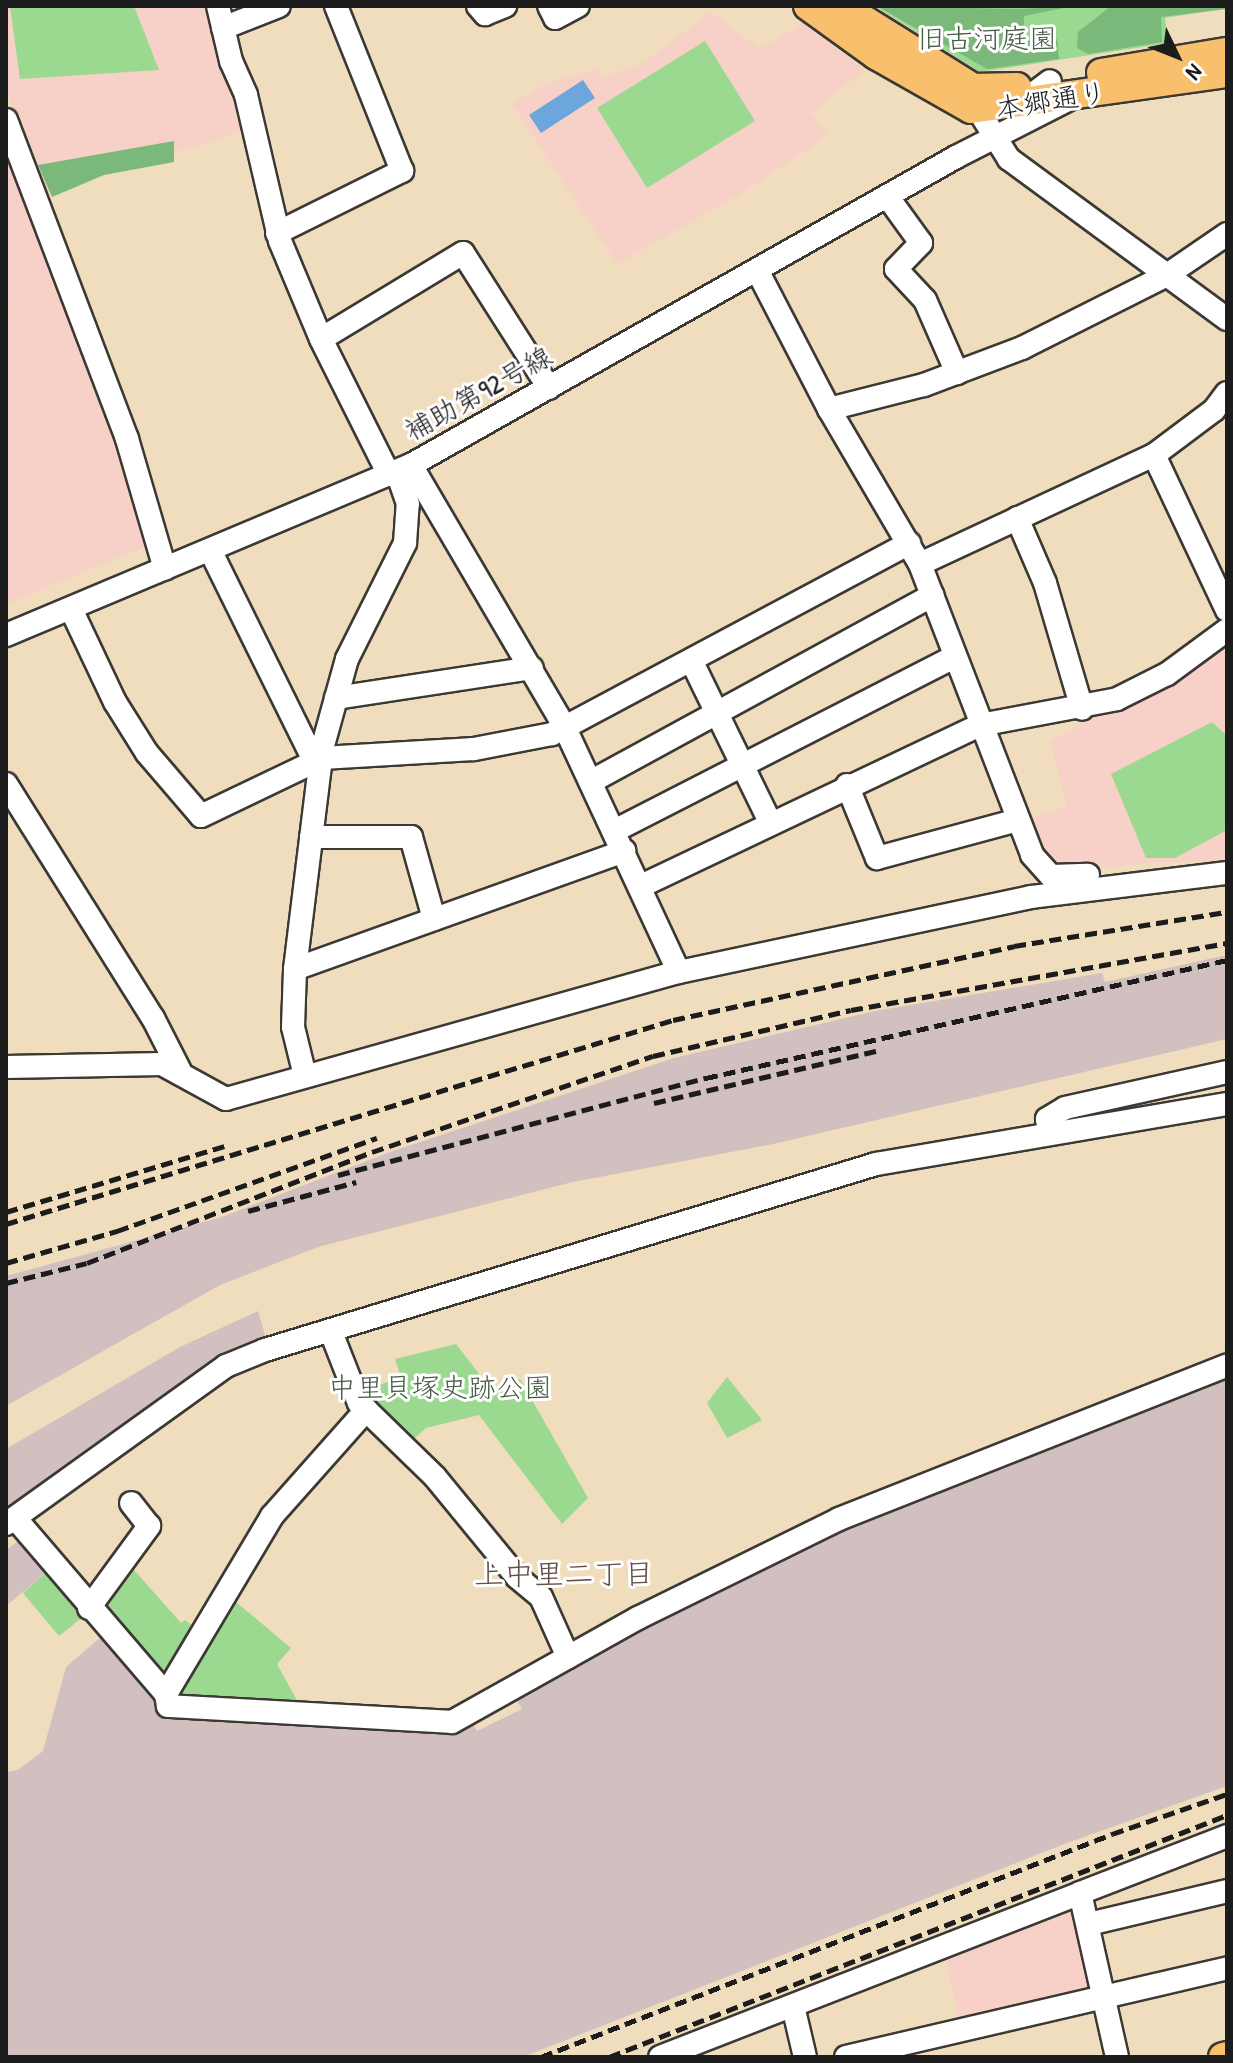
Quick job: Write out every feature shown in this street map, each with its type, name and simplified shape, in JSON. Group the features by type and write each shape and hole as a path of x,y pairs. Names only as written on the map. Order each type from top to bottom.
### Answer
{"main road":[{"name":"本郷通り","path":"808,6 947,86 981,91 1227,52"},
{"name":"本郷通り","path":"842,6 947,86 988,126 1018,105 1227,73"}],"street":[{"path":"279,6 220,17 246,95 277,233 321,339 399,471 532,668 565,728 620,840 679,972"},
{"path":"277,233 402,171 336,6"},
{"path":"478,6 485,14 505,6"},
{"path":"549,6 555,18 578,6"},
{"path":"1018,105 1050,81"},
{"name":"補助第92号線","path":"6,635 399,471 956,157 988,126 1077,96"},
{"path":"6,120 117,412 165,569"},
{"path":"988,126 1016,165 1227,319"},
{"path":"887,196 921,243 896,269 925,300 957,373"},
{"path":"829,409 957,373 1022,348 1167,275 1227,234"},
{"path":"321,339 463,253 549,388"},
{"path":"757,270 829,409 920,564 980,725 1037,865 1051,876 1137,868 1166,877"},
{"path":"920,564 1154,455 1214,410 1227,393"},
{"path":"1154,455 1227,610"},
{"path":"305,1076 293,1027 295,969 318,763 347,659 405,543 408,504 399,471"},
{"path":"1017,518 1045,583 1082,709"},
{"path":"71,609 115,702 147,753 201,816 318,763 474,749 565,728 909,543"},
{"path":"210,550 318,763"},
{"path":"592,781 933,595"},
{"path":"641,886 847,785 980,725 1082,709 1117,699 1167,674 1227,630"},
{"path":"295,969 434,919 620,840 744,766 954,657"},
{"path":"692,662 770,822"},
{"path":"336,698 532,668"},
{"path":"6,784 153,1018 180,1071"},
{"path":"847,785 877,858 1018,820"},
{"path":"311,837 411,837 434,919"},
{"path":"6,1067 162,1064 180,1071 226,1099 679,972 1031,897 1166,877 1227,873"},
{"path":"1049,1132 1047,1119 1065,1108 1227,1072"},
{"path":"1227,1104 876,1164 801,1184 226,1366 11,1521 166,1694 168,1706 452,1722 568,1657 839,1519 1227,1365"},
{"path":"331,1332 349,1389 366,1410 435,1477 517,1577 541,1597 568,1657"},
{"path":"166,1694 272,1516 366,1410"},
{"path":"89,1608 149,1526 131,1503"},
{"path":"660,2057 1227,1836"},
{"path":"1089,1924 1227,1891"},
{"path":"1080,1893 1117,2057"},
{"path":"846,2057 1227,1968"},
{"path":"793,2006 805,2057"}],"shaded area":[{"path":"6,6 212,6 249,127 200,146 100,164 44,195 6,88"},
{"path":"710,12 760,49 803,23 865,70 811,113 828,135 742,193 617,264 512,104 547,83 596,69 602,77 644,63"},
{"path":"6,129 64,284 6,307"},
{"path":"64,285 123,439 149,545 6,604 6,308"},
{"path":"1227,642 1227,861 1143,863 1063,872 1050,868 1026,820 1067,806 1050,742"},
{"path":"1227,955 1227,1039 773,1144 573,1182 318,1247 220,1285 6,1406 6,1276 222,1217 390,1152 674,1058 875,1011 1102,973 1105,982"},
{"path":"258,1311 266,1339 6,1513 6,1449 180,1347"},
{"path":"1227,1371 1227,1786 1067,1843 523,2057 6,2057 6,1772 18,1770 43,1751 66,1667 102,1636 168,1713 469,1719 477,1731 522,1709 513,1694 644,1622 843,1527"},
{"path":"21,1539 47,1572 6,1606 6,1550"},
{"path":"1069,1906 1075,1911 1094,1992 959,2023 945,1955"}],"green space":[{"path":"10,6 134,6 159,70 20,79"},
{"name":"旧古河庭園","path":"875,6 1227,8 1165,18 1168,43 980,72"},
{"path":"877,6 1019,9 1074,6 1024,16 1024,40 1057,39 1059,59 987,69"},
{"path":"1111,6 1227,6 1227,9 1161,17 1162,42 1088,54 1077,48 1078,32"},
{"path":"705,41 755,121 647,188 597,108"},
{"path":"174,141 174,162 104,175 52,197 38,165"},
{"path":"1212,722 1227,736 1227,830 1175,858 1146,858 1111,774"},
{"name":"中里貝塚史跡公園","path":"456,1344 494,1393 520,1379 588,1498 562,1524 479,1415 426,1428 409,1443 358,1393 401,1377 395,1359"},
{"path":"727,1377 762,1420 727,1438 707,1403"},
{"path":"127,1562 181,1623 185,1620 194,1627 167,1679 94,1608"},
{"path":"47,1572 84,1616 59,1636 23,1593"},
{"path":"229,1596 291,1648 277,1664 299,1704 178,1701 176,1693"}],"water":[{"path":"583,80 595,98 541,133 529,115"}],"railway":[{"path":"6,1224 673,1020 1014,946 1227,912"},
{"path":"6,1283 87,1263 372,1152 653,1056 851,1010 1227,943"},
{"path":"338,1175 706,1078 1227,960"},
{"path":"654,1103 880,1050"},
{"path":"6,1263 117,1231 377,1138"},
{"path":"6,1212 224,1146"},
{"path":"248,1211 356,1182"},
{"path":"541,2057 1112,1834 1227,1794"},
{"path":"609,2057 1227,1815"}],"district":[{"name":"上中里二丁目","path":"564,1573"}]}
